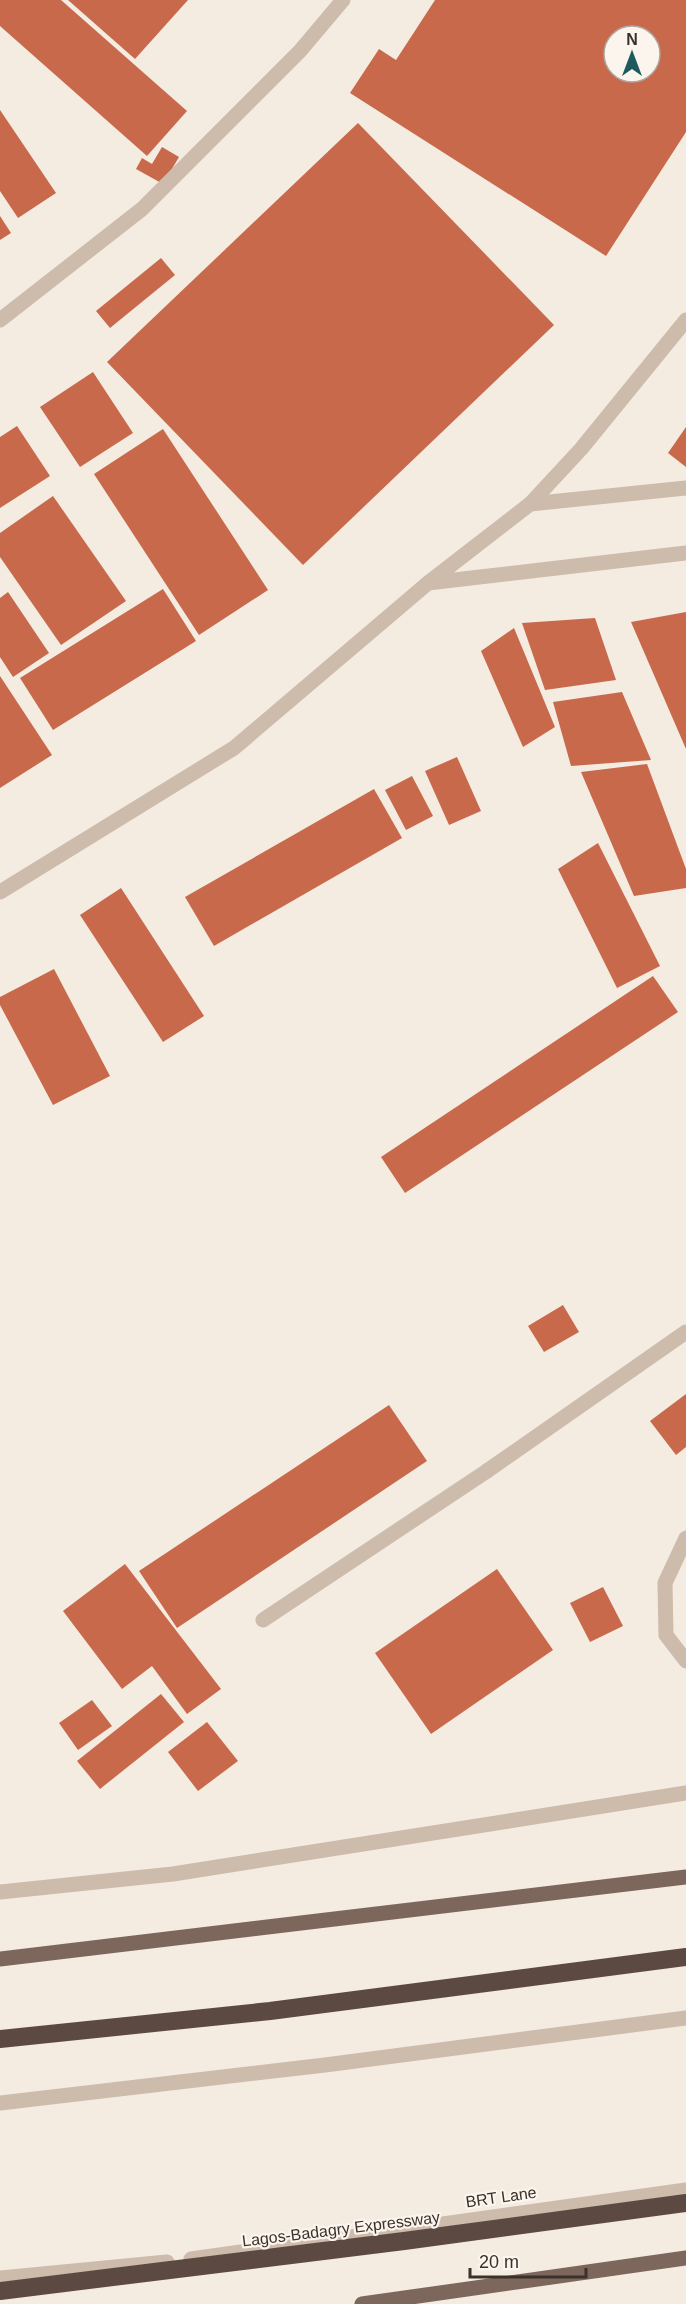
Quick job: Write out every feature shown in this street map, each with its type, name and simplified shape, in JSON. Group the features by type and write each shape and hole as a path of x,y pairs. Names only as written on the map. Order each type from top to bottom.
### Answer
{"highway":[{"path":"0,2039 270,2011 686,1957"},
{"name":"Lagos-Badagry Expressway","path":"0,2291 404,2241 686,2203"}],"main road":[{"path":"0,1959 686,1877"},
{"path":"362,2304 686,2258"}],"street":[{"path":"0,320 142,209 300,51 343,0"},
{"path":"0,892 234,748 428,583 530,504 581,449 686,320"},
{"path":"530,504 686,488"},
{"path":"428,583 686,554"},
{"path":"263,1620 487,1471 686,1332"},
{"path":"686,1538 665,1583 666,1635 686,1661"},
{"path":"0,1892 173,1874 686,1793"},
{"path":"0,2103 325,2065 686,2018"},
{"name":"BRT Lane","path":"0,2278 170,2262 686,2190"}],"building":[{"path":"0,0 61,0 187,111 147,156 0,26"},
{"path":"68,0 188,0 135,59"},
{"path":"435,0 686,0 686,132 606,256 350,93 379,49 396,60"},
{"path":"0,110 56,193 18,218 0,191"},
{"path":"358,123 554,325 303,565 107,362"},
{"path":"162,147 179,157 163,184 136,169 142,158 152,164"},
{"path":"0,216 11,233 0,240"},
{"path":"161,258 175,275 110,328 96,311"},
{"path":"93,372 133,433 80,467 40,407"},
{"path":"17,426 50,476 0,508 0,437"},
{"path":"686,427 686,467 668,453"},
{"path":"163,429 268,590 199,635 94,474"},
{"path":"53,496 126,601 61,645 0,557 0,533"},
{"path":"163,589 196,641 53,730 20,678"},
{"path":"8,592 49,653 13,677 0,657 0,598"},
{"path":"686,612 686,749 631,622"},
{"path":"595,618 616,680 545,690 522,623"},
{"path":"514,628 555,727 523,747 481,651"},
{"path":"0,676 52,755 0,788"},
{"path":"622,692 651,760 571,766 553,702"},
{"path":"457,757 481,811 449,825 425,771"},
{"path":"647,764 686,869 686,888 634,896 581,772"},
{"path":"412,776 433,816 406,830 385,790"},
{"path":"374,789 402,838 214,946 185,897"},
{"path":"598,843 660,966 617,988 558,869"},
{"path":"121,888 204,1016 163,1042 80,915"},
{"path":"54,969 110,1076 53,1105 0,1005 0,997"},
{"path":"653,976 678,1012 405,1193 381,1157"},
{"path":"563,1305 579,1332 544,1352 528,1326"},
{"path":"686,1394 686,1447 676,1455 650,1421"},
{"path":"389,1405 427,1461 177,1628 139,1571"},
{"path":"125,1564 221,1689 187,1714 152,1666 122,1689 63,1611"},
{"path":"497,1569 553,1650 431,1734 375,1653"},
{"path":"603,1587 623,1626 590,1642 570,1603"},
{"path":"161,1694 184,1722 100,1789 77,1761"},
{"path":"92,1700 112,1726 78,1750 59,1723"},
{"path":"207,1722 238,1761 198,1791 168,1752"}]}
